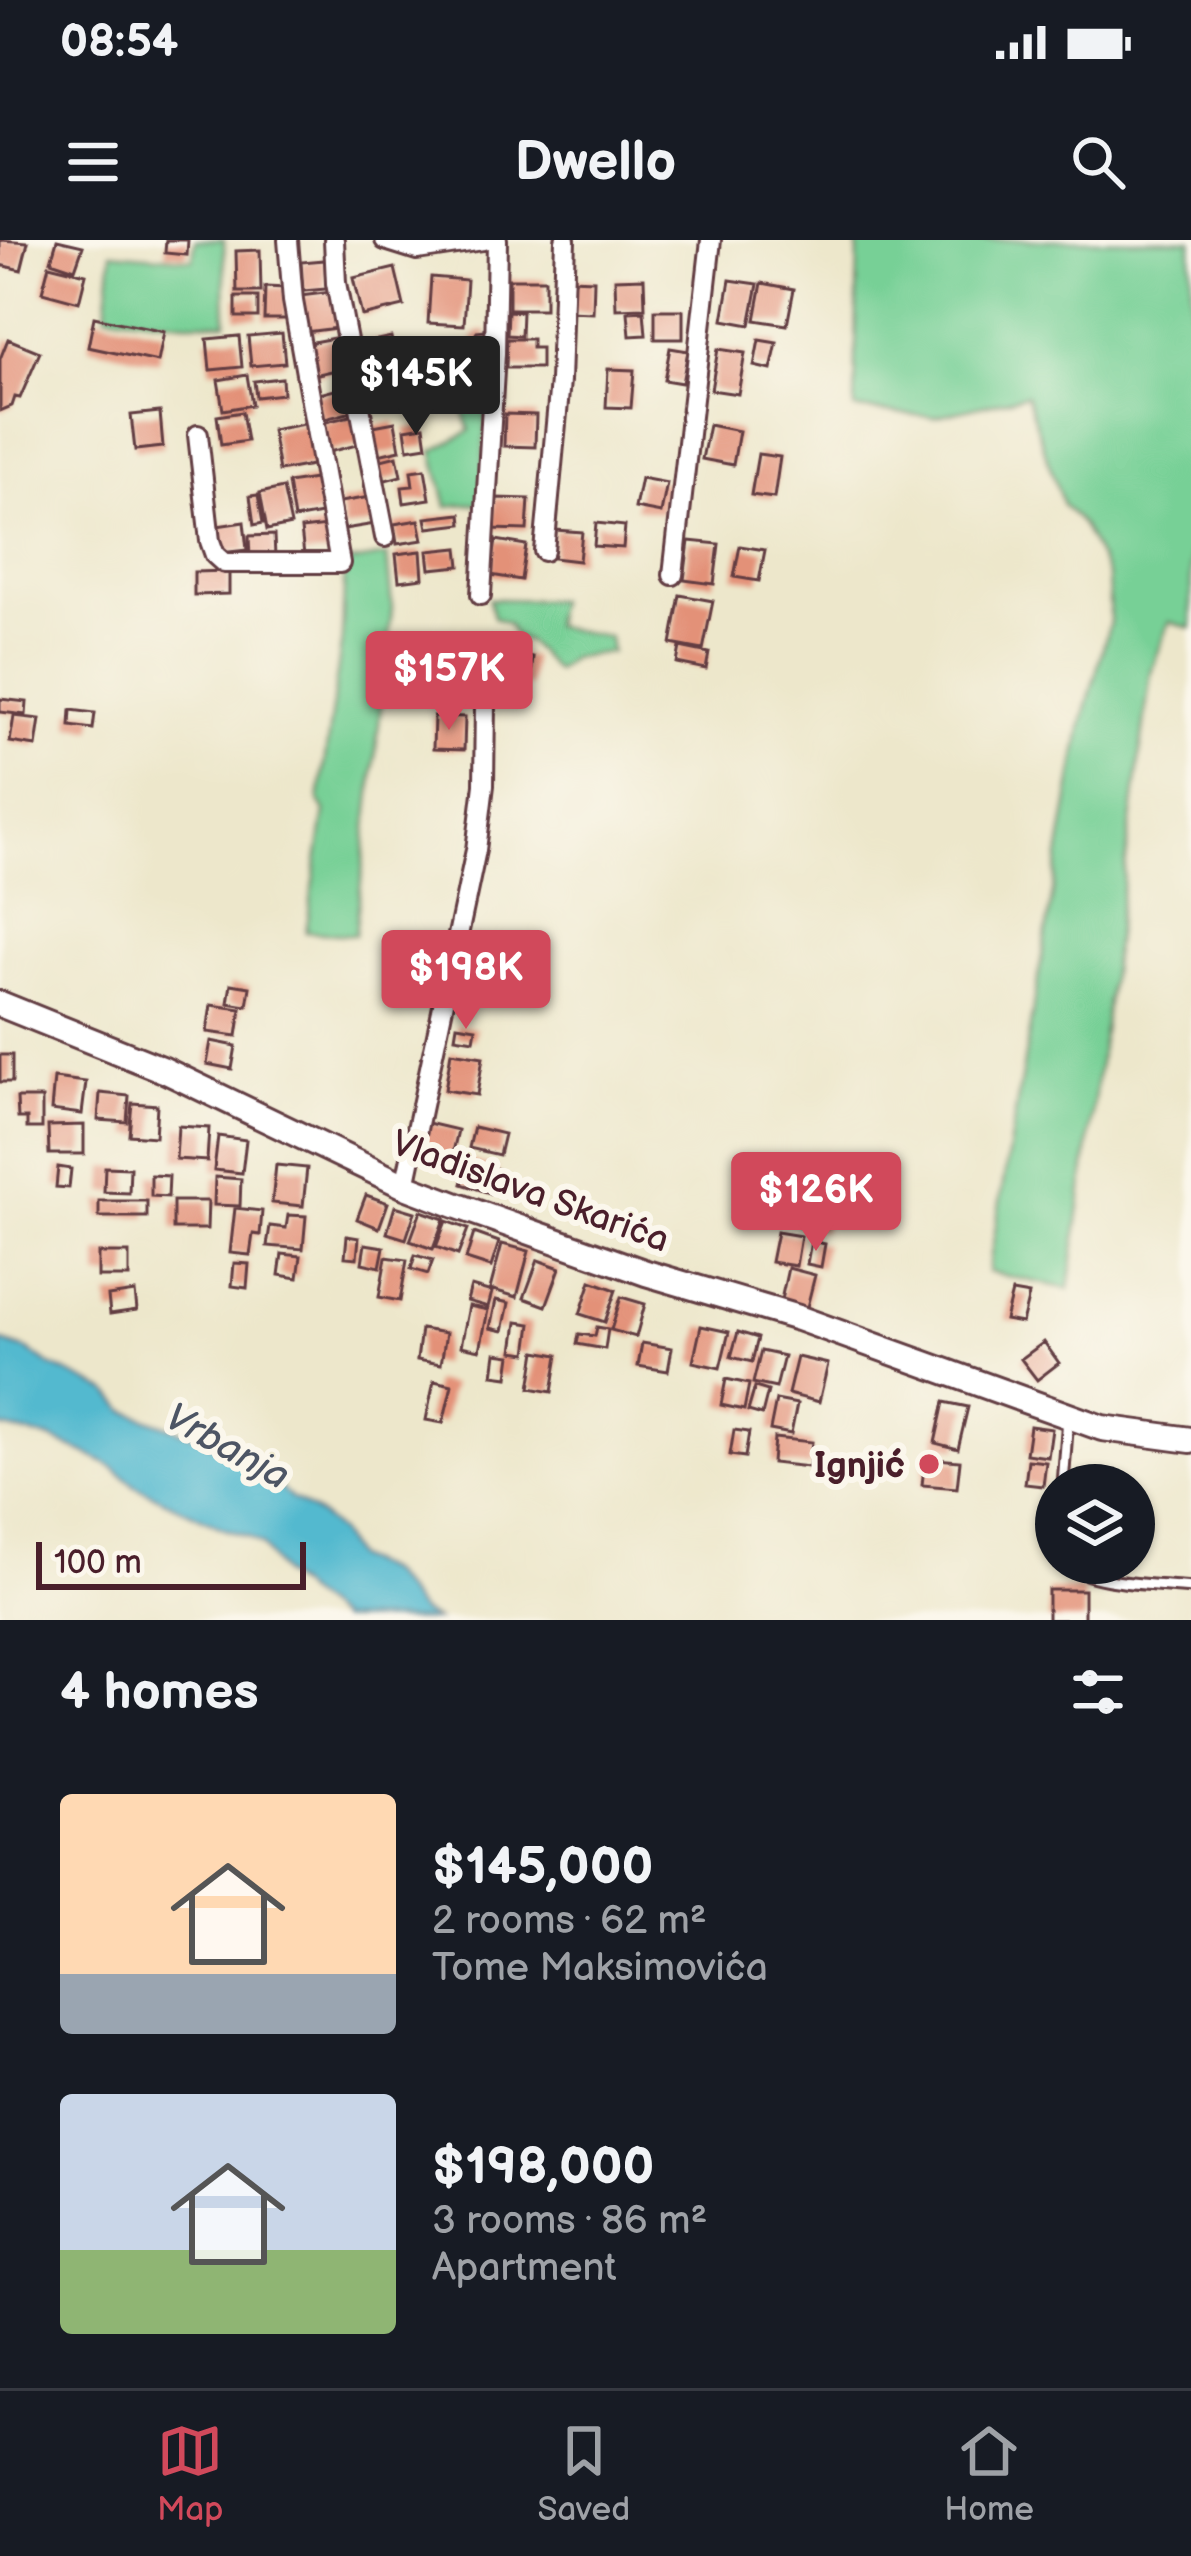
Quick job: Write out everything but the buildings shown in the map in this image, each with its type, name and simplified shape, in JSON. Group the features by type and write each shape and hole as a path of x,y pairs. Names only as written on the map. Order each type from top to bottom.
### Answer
{"street":[{"path":"197,435 215,555 224,563 340,563 293,301 288,240"},
{"path":"334,240 336,283 385,537"},
{"path":"385,240 417,250 483,240"},
{"path":"481,595 497,240"},
{"path":"544,551 560,380 565,240"},
{"path":"674,574 711,240"},
{"path":"405,1186 476,850 484,785 485,702"},
{"name":"Vladislava Skarića","path":"0,1004 164,1070 405,1186 646,1273 798,1318 1102,1428 1191,1440"}],"lane":[{"path":"1065,1464 1068,1417"},
{"path":"1155,1584 1191,1588"}],"green space":[{"path":"195,240 224,240 226,322 106,314 112,252 193,259"},
{"path":"1191,240 1191,628 1169,622 1151,672 1069,1289 988,1272 1081,728 1110,622 1108,576 1082,525 1063,505 1026,395 934,417 855,409 858,243"},
{"path":"488,355 482,503 447,506 433,451 470,431 452,373"},
{"path":"387,556 392,608 355,935 306,932 325,811 319,801 342,638 345,563"},
{"path":"489,599 556,600 553,626 609,637 611,652 571,658 555,671 528,642 515,637 508,624 493,617"}],"water":[{"path":"0,1341 28,1350 109,1392 126,1411 200,1438 266,1475 337,1531 354,1558 387,1572 420,1611 435,1620 339,1620 282,1575 262,1545 247,1536 135,1486 87,1454 48,1438 0,1427"}],"place":[{"name":"Ignjić","path":"929,1464"}],"water label":[{"name":"Vrbanja","path":"228,1445"}]}
